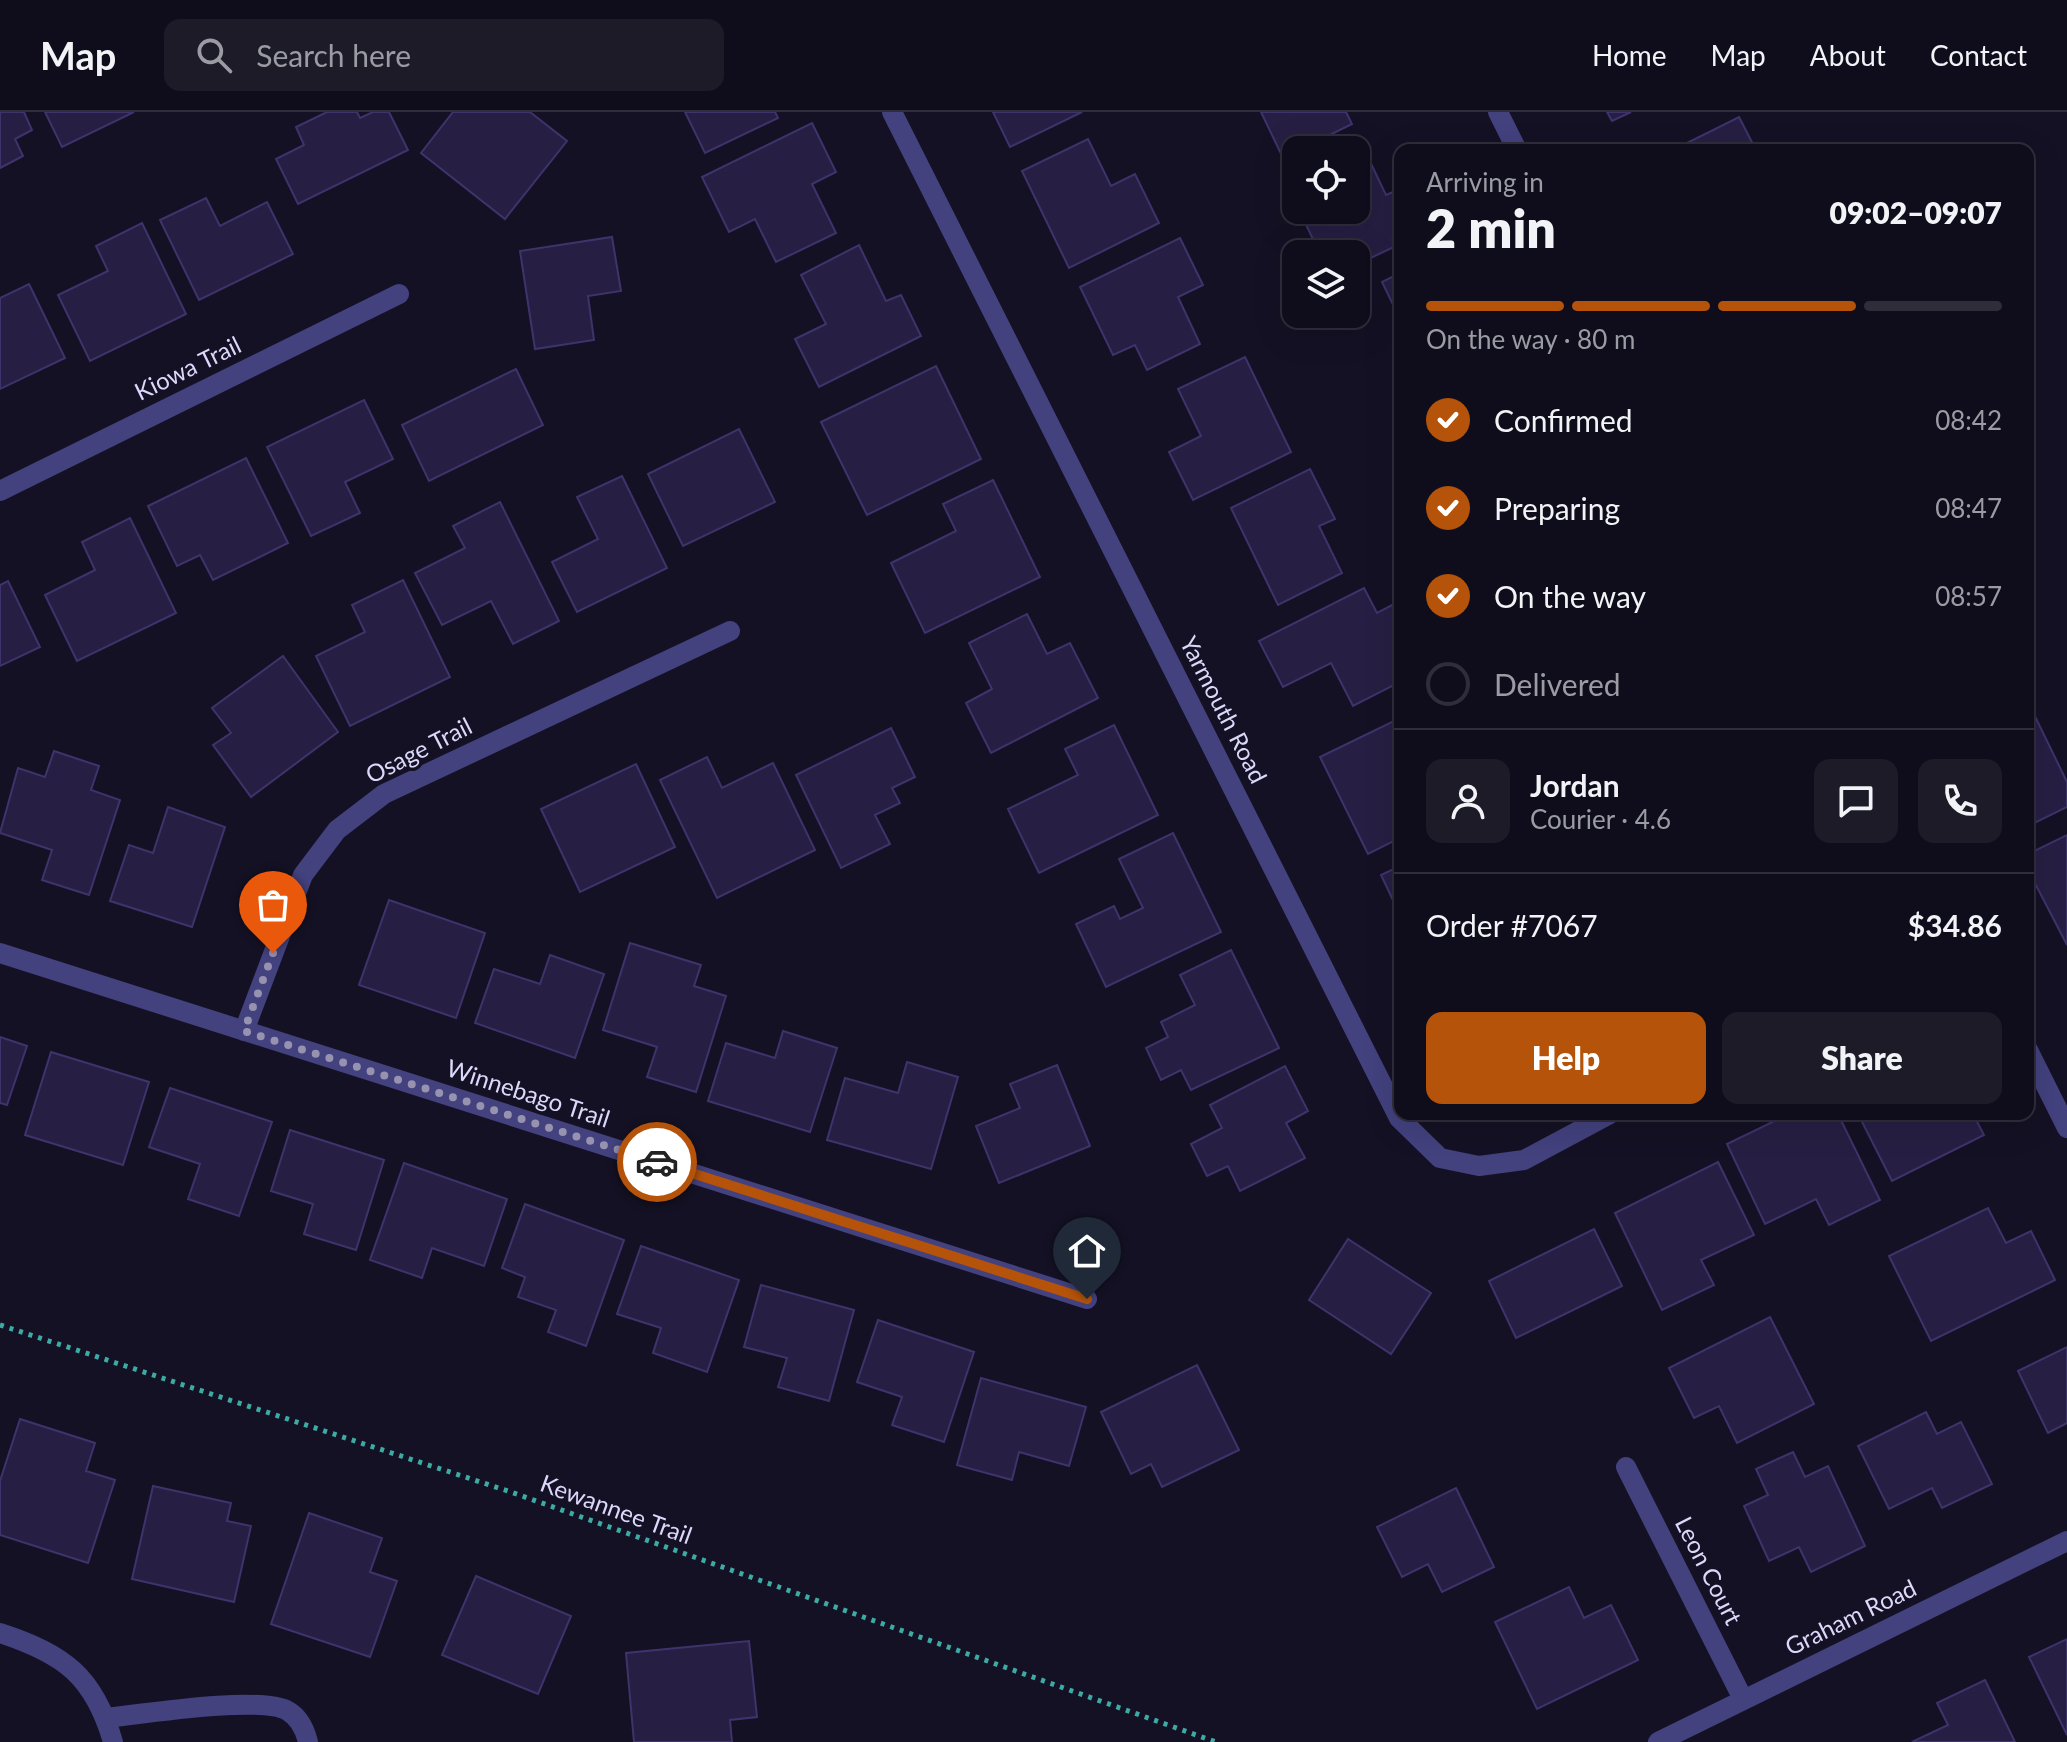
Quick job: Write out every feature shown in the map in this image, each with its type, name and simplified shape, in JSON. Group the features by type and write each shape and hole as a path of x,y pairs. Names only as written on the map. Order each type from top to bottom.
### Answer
{"street":[{"name":"Yarmouth Road","path":"892,112 1394,1108"},
{"path":"1498,112 1514,144"},
{"name":"Kiowa Trail","path":"0,491 399,294"},
{"name":"Osage Trail","path":"244,1031 303,875 337,830 384,794 730,631"},
{"name":"Winnebago Trail","path":"0,953 1087,1299"},
{"path":"2034,1062 2067,1128"},
{"name":"Yarmouth Road","path":"1401,1120 1440,1158 1479,1166 1524,1160 1599,1120"},
{"name":"Leon Court","path":"1626,1467 1743,1699"},
{"name":"Graham Road","path":"1658,1742 2067,1541"},
{"path":"0,1633 43,1647 87,1680 106,1718 113,1742"},
{"path":"106,1718 258,1704 290,1712 304,1728 308,1742"}],"path":[{"name":"Kewannee Trail","path":"0,1325 508,1491 1216,1742"}],"building":[{"path":"0,112 24,112 32,130 15,139 23,156 0,168"},
{"path":"45,112 134,112 62,147"},
{"path":"327,112 357,112 360,118 373,112 389,112 408,150 298,204 276,159 304,145 296,127"},
{"path":"453,112 530,112 567,141 505,219 421,153"},
{"path":"685,112 775,112 778,118 705,153"},
{"path":"993,112 1082,112 1010,147"},
{"path":"1261,112 1346,112 1352,124 1328,136 1282,136 1282,156"},
{"path":"1607,112 1631,112 1612,121"},
{"path":"1739,117 1753,144 1685,144"},
{"path":"812,123 836,172 812,184 836,233 776,262 755,219 729,232 702,177"},
{"path":"1088,139 1111,186 1135,174 1159,223 1069,268 1022,171"},
{"path":"1370,161 1386,195 1394,192 1394,247 1370,258 1370,240 1313,240 1306,224 1370,224"},
{"path":"206,198 220,226 267,202 293,254 199,300 160,220"},
{"path":"142,223 186,314 90,361 58,295 108,271 96,246"},
{"path":"612,237 621,291 588,296 594,340 535,349 520,251"},
{"path":"1180,238 1203,285 1178,297 1200,344 1147,370 1135,345 1113,355 1080,287"},
{"path":"859,245 886,301 901,295 921,336 819,387 795,339 826,324 801,275"},
{"path":"1394,276 1394,307 1382,282"},
{"path":"29,284 65,358 0,389 0,298"},
{"path":"1245,357 1291,452 1193,500 1169,452 1201,436 1178,389"},
{"path":"936,366 981,459 867,515 821,422"},
{"path":"516,369 543,425 429,481 402,425"},
{"path":"364,400 393,459 345,482 360,513 311,536 267,447"},
{"path":"739,429 775,502 683,546 648,474"},
{"path":"246,458 288,543 213,580 200,555 177,566 148,506"},
{"path":"1310,469 1335,519 1319,526 1342,573 1278,605 1231,508"},
{"path":"622,476 667,568 577,612 552,562 598,539 577,497"},
{"path":"993,480 1040,577 925,633 891,563 956,531 943,504"},
{"path":"500,502 559,621 513,644 491,601 442,625 415,573 465,548 453,526"},
{"path":"130,518 176,613 77,661 45,595 95,570 82,542"},
{"path":"403,580 450,677 350,726 316,656 365,632 352,605"},
{"path":"8,581 40,647 0,666 0,585"},
{"path":"1364,588 1377,613 1394,604 1394,685 1353,706 1331,663 1283,687 1259,641"},
{"path":"1027,614 1047,654 1070,643 1098,698 991,753 966,703 992,689 969,643"},
{"path":"283,656 338,732 251,797 213,745 231,733 212,708"},
{"path":"2034,714 2067,782 2067,807 2034,823"},
{"path":"1394,721 1394,841 1368,854 1320,757"},
{"path":"1114,725 1158,815 1039,873 1008,809 1078,775 1065,749"},
{"path":"891,728 915,777 892,788 900,803 875,815 890,844 841,868 796,775"},
{"path":"54,751 99,766 91,790 120,800 89,895 42,880 52,850 0,833 18,768 45,777"},
{"path":"707,757 722,788 773,763 815,850 717,898 660,780"},
{"path":"636,764 675,847 580,892 541,809"},
{"path":"168,807 225,827 192,927 110,901 129,845 153,853"},
{"path":"1173,833 1221,932 1106,987 1076,924 1114,906 1120,919 1143,908 1119,859"},
{"path":"2067,835 2067,945 2034,882 2034,851"},
{"path":"1394,869 1394,902 1381,875"},
{"path":"389,900 485,933 456,1018 359,985"},
{"path":"630,943 701,965 694,986 726,996 696,1092 647,1077 657,1047 603,1030"},
{"path":"1231,950 1279,1048 1191,1090 1181,1070 1161,1080 1146,1048 1168,1037 1161,1022 1195,1005 1180,975"},
{"path":"550,955 604,974 575,1058 475,1023 494,969 540,984"},
{"path":"783,1031 837,1048 810,1132 708,1101 726,1043 775,1058"},
{"path":"0,1037 27,1046 7,1105 0,1103"},
{"path":"51,1052 149,1082 123,1165 25,1135"},
{"path":"907,1062 958,1077 931,1169 827,1140 845,1078 898,1093"},
{"path":"1057,1065 1090,1146 999,1183 976,1126 1020,1108 1010,1084"},
{"path":"1285,1066 1308,1111 1286,1123 1305,1158 1240,1191 1228,1166 1207,1176 1191,1144 1222,1128 1210,1105"},
{"path":"170,1088 272,1122 239,1216 188,1199 200,1164 149,1147"},
{"path":"1777,1120 1841,1120 1880,1200 1829,1225 1816,1199 1765,1224 1727,1144"},
{"path":"1861,1120 1976,1120 1984,1135 1892,1181"},
{"path":"290,1130 384,1160 356,1250 304,1234 313,1204 271,1191"},
{"path":"1718,1162 1754,1235 1701,1260 1714,1285 1662,1310 1615,1213"},
{"path":"404,1163 507,1199 484,1266 432,1248 422,1278 370,1260"},
{"path":"525,1204 624,1240 586,1346 548,1332 556,1310 518,1297 525,1277 502,1268"},
{"path":"1988,1208 2006,1243 2031,1231 2055,1280 1931,1341 1889,1256"},
{"path":"1594,1229 1622,1286 1516,1338 1489,1281"},
{"path":"1348,1239 1431,1293 1391,1354 1309,1300"},
{"path":"641,1246 739,1280 707,1372 653,1353 661,1328 617,1314"},
{"path":"761,1285 854,1310 829,1401 778,1387 787,1358 744,1347"},
{"path":"1770,1317 1814,1404 1737,1443 1719,1406 1694,1418 1669,1368"},
{"path":"878,1320 974,1352 944,1442 892,1425 902,1397 857,1382"},
{"path":"2067,1347 2067,1423 2048,1433 2018,1371"},
{"path":"1197,1365 1239,1450 1162,1487 1151,1464 1131,1474 1101,1412"},
{"path":"981,1378 1086,1407 1069,1466 1019,1452 1012,1480 957,1465"},
{"path":"1926,1412 1937,1434 1961,1422 1992,1484 1942,1508 1932,1488 1889,1509 1858,1446"},
{"path":"20,1419 95,1443 86,1471 115,1480 88,1563 0,1535 0,1481"},
{"path":"1793,1452 1805,1477 1828,1466 1865,1546 1811,1572 1799,1547 1769,1561 1744,1506 1768,1495 1756,1469"},
{"path":"153,1486 231,1503 227,1521 251,1526 234,1602 132,1579"},
{"path":"1456,1488 1494,1567 1442,1592 1428,1564 1402,1577 1377,1527"},
{"path":"309,1513 382,1538 370,1572 397,1581 370,1657 271,1624"},
{"path":"476,1576 571,1616 538,1694 442,1655"},
{"path":"1569,1587 1584,1618 1611,1605 1638,1660 1537,1709 1495,1622"},
{"path":"2067,1639 2067,1735 2029,1657"},
{"path":"749,1641 757,1717 730,1720 732,1742 634,1742 626,1653"},
{"path":"1985,1680 2015,1742 1912,1742 1948,1725 1937,1703"}],"way so far":[{"path":"273,953 244,1031 657,1162"}],"route":[{"path":"657,1162 1087,1299"}]}
